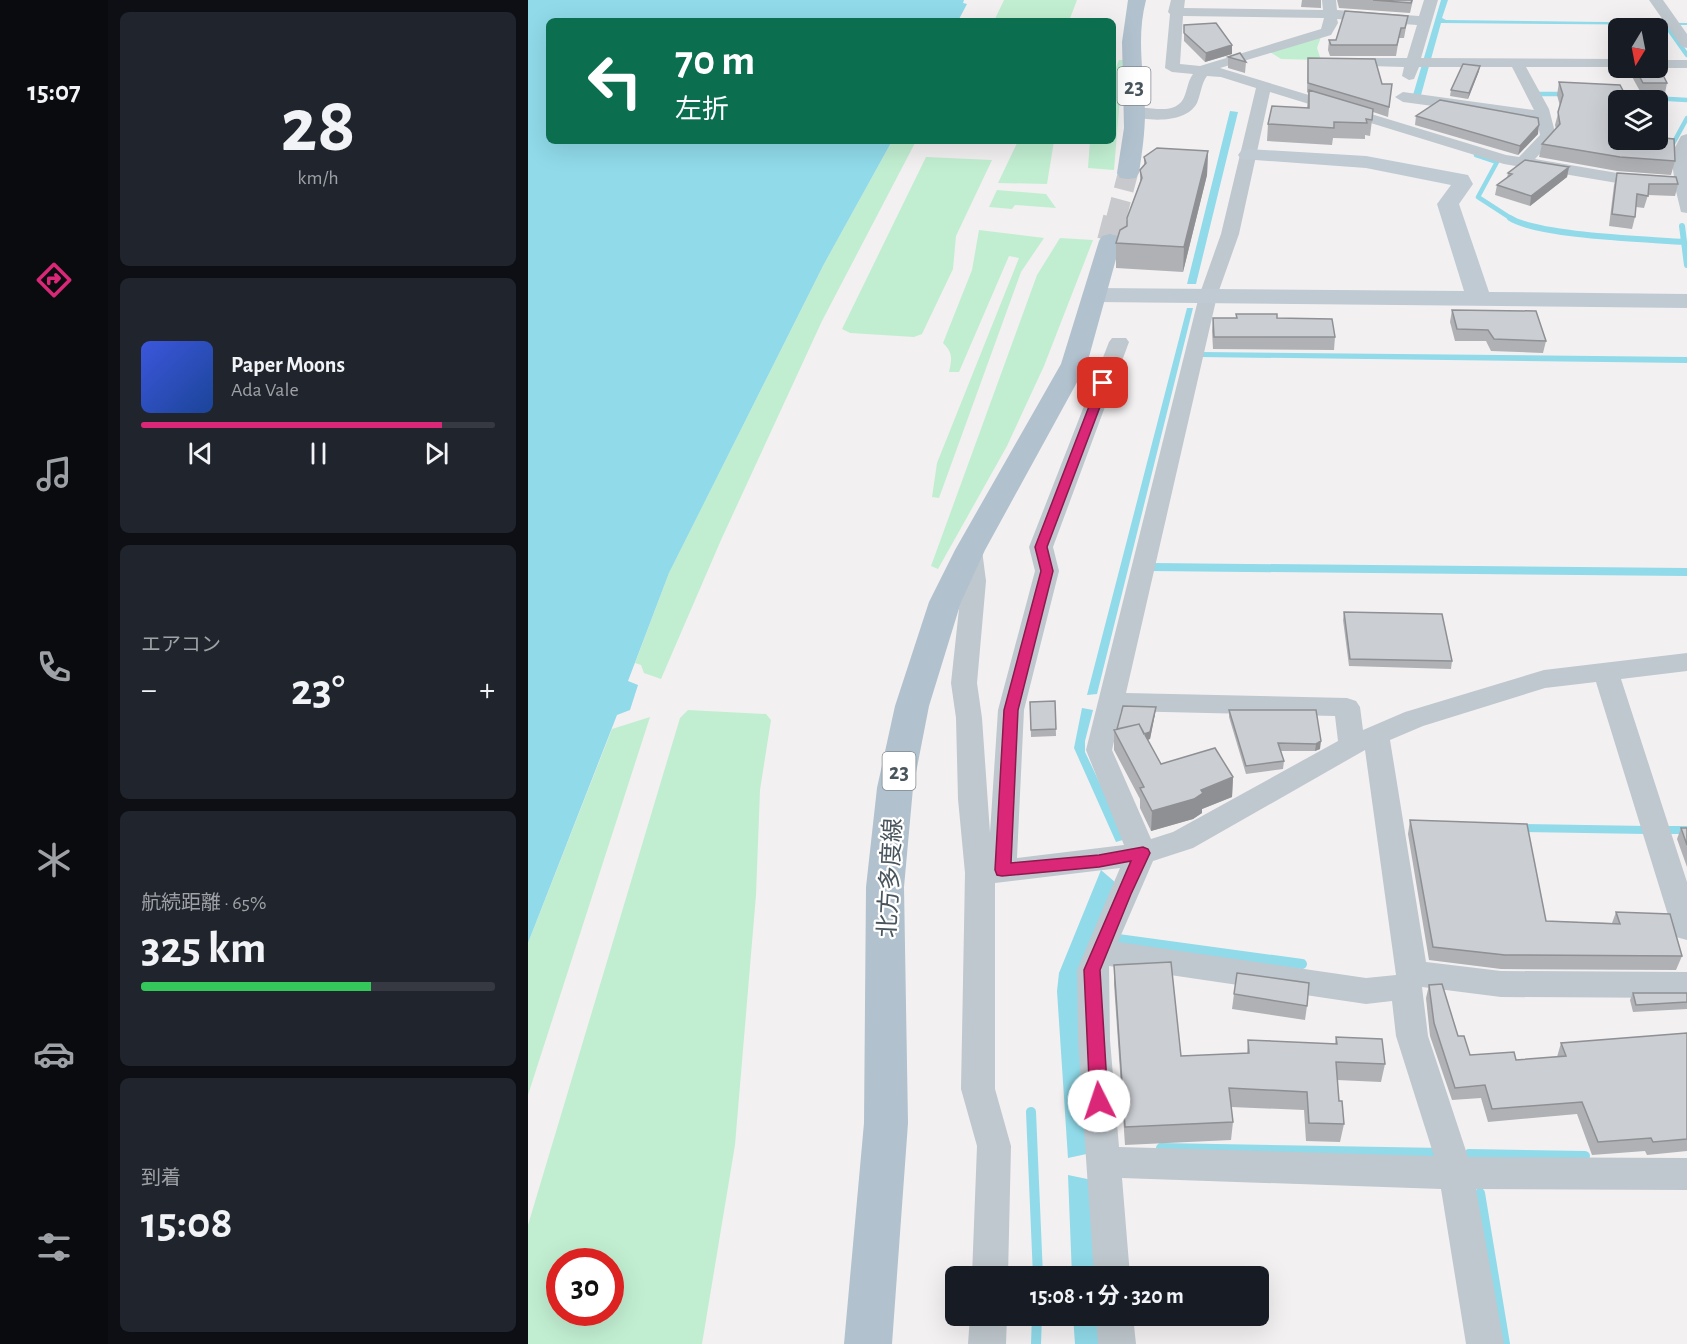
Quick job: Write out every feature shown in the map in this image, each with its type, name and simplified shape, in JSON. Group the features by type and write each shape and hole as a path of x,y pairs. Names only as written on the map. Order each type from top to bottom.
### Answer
{"main road":[{"name":"23","path":"1128,173 1135,112 1132,18 1137,0"},
{"name":"北方多度線","path":"868,1344 886,1123 885,887 896,788 912,706 945,602 970,550 1074,364 1110,241"}],"street":[{"path":"1391,123 1422,62 1425,21 1431,0"},
{"path":"1656,0 1677,25 1687,44"},
{"path":"1425,21 1330,7 1177,6 1172,68 1222,73 1504,159 1617,178 1685,183"},
{"path":"1330,7 1332,23 1326,32 1322,55 1422,62 1608,63"},
{"path":"1135,112 1173,114 1189,103 1196,80 1204,70 1326,32"},
{"path":"1517,63 1543,116 1548,136 1523,162"},
{"path":"1668,64 1687,64"},
{"path":"1325,84 1326,105"},
{"path":"1111,1266 1092,970 1143,853 1099,750 1208,296 1230,234 1264,87"},
{"path":"1403,97 1543,116"},
{"path":"1685,146 1679,154 1687,208"},
{"path":"1248,155 1366,162 1460,180 1462,184 1448,204 1479,299"},
{"path":"1096,295 1687,301"},
{"path":"990,1266 994,1146 978,1089 991,871 1011,710 1047,571 1041,547 1119,342"},
{"path":"970,550 974,581 964,683 969,718 972,799 991,871"},
{"path":"991,871 1099,861 1143,853 1183,840 1364,740 1414,719 1544,679 1687,662"},
{"path":"1605,670 1687,928"},
{"path":"1110,702 1347,707 1364,740 1409,980 1412,1036 1456,1173 1485,1344"},
{"path":"1099,952 1366,991 1409,980 1501,984 1687,985"},
{"path":"1104,1162 1456,1173 1687,1174"},
{"path":"987,1344 988,1326"},
{"path":"1116,1326 1117,1344"}],"green space":[{"path":"1004,0 1077,0 1070,18 995,18"},
{"path":"1321,37 1317,48 1321,60 1281,59 1270,52"},
{"path":"1119,60 1123,60 1114,170 1088,168 1090,144 1116,144 1116,68"},
{"path":"890,144 914,144 822,321 721,540 661,679 644,673 641,665 635,663 669,573 824,264"},
{"path":"1017,144 1054,144 1047,184 998,183"},
{"path":"926,157 992,160 956,236 953,269 922,334 914,337 850,333 842,329"},
{"path":"997,190 1046,194 1056,208 1015,205 1012,209 989,207"},
{"path":"979,230 1044,238 1021,272 939,498 932,497 937,463 1019,258 1009,256 959,372 949,372 951,356 943,343 972,270"},
{"path":"1060,238 1093,240 1044,366 1007,446 938,569 931,566 1037,275"},
{"path":"688,710 766,714 771,720 760,790 756,895 735,1145 702,1344 528,1344 528,1225 680,718"},
{"path":"650,717 528,1095 528,943 612,729"}],"water":[{"path":"528,0 964,0 963,3 967,4 960,18 546,18 546,144 890,144 824,264 669,573 628,681 638,685 630,710 617,715 528,943"},
{"path":"1441,0 1448,0 1442,18 1446,20 1608,22 1608,24 1441,23 1421,95 1413,95"},
{"path":"1668,23 1687,23 1687,25 1668,25"},
{"path":"1230,111 1238,112 1196,284 1187,284"},
{"path":"1187,308 1193,308 1097,694 1087,695"},
{"path":"1201,352 1687,357 1687,363 1200,357"},
{"path":"1082,708 1093,710 1085,741 1085,752 1126,839 1116,842 1074,748"},
{"path":"1101,870 1116,883 1091,1153 1068,1158 1057,991 1059,973"},
{"path":"1068,1175 1092,1180 1096,1266 1072,1266"},
{"path":"1074,1326 1100,1326 1101,1344 1075,1344"}],"building":[{"path":"1373,0 1412,0 1411,3"},
{"path":"1345,11 1408,16 1405,28 1401,28 1397,45 1331,45 1329,40 1336,40"},
{"path":"1216,23 1232,45 1206,53 1184,33 1184,25"},
{"path":"1240,53 1246,62 1228,57"},
{"path":"1308,58 1375,59 1382,84 1392,84 1389,107 1308,83"},
{"path":"1463,64 1480,66 1469,93 1451,90"},
{"path":"1640,78 1664,78 1667,83 1643,83"},
{"path":"1559,82 1620,85 1623,90 1608,90 1608,150 1668,150 1668,138 1674,139 1675,161 1620,157 1542,144 1560,124 1558,112 1563,95"},
{"path":"1309,90 1373,109 1372,120 1366,119 1367,123 1334,122 1334,128 1268,124 1272,106 1309,108"},
{"path":"1440,100 1538,118 1539,125 1520,146 1416,116"},
{"path":"1157,148 1208,151 1184,247 1116,243 1120,230 1127,226 1127,218 1142,178 1140,170 1146,163 1144,157"},
{"path":"1525,160 1569,167 1531,196 1497,185"},
{"path":"1617,173 1676,177 1678,184 1649,184 1648,196 1637,194 1635,217 1612,214"},
{"path":"1452,310 1536,311 1546,341 1494,339 1488,330 1457,329"},
{"path":"1236,314 1277,314 1277,318 1332,319 1335,337 1214,337 1213,318 1237,318"},
{"path":"1344,612 1442,614 1452,661 1350,659"},
{"path":"1055,701 1056,729 1031,730 1030,702"},
{"path":"1123,706 1156,707 1150,732 1144,734 1139,724 1117,729"},
{"path":"1229,710 1316,710 1321,741 1316,744 1278,743 1284,761 1246,766"},
{"path":"1139,724 1161,764 1215,748 1233,777 1201,790 1203,793 1194,799 1152,811 1140,788 1144,787 1114,730"},
{"path":"1410,820 1527,824 1546,921 1620,924 1616,912 1670,914 1682,956 1505,955 1433,947"},
{"path":"1681,828 1687,828 1687,845"},
{"path":"1171,962 1181,1056 1249,1053 1248,1040 1337,1044 1336,1037 1382,1039 1385,1064 1336,1062 1339,1101 1342,1101 1344,1124 1309,1123 1307,1092 1229,1088 1233,1122 1125,1127 1114,965"},
{"path":"1237,973 1309,983 1307,1006 1234,994"},
{"path":"1442,984 1458,1036 1464,1036 1470,1055 1514,1052 1516,1060 1566,1056 1561,1043 1687,1033 1687,1139 1653,1142 1651,1138 1598,1142 1582,1102 1492,1109 1485,1085 1455,1088 1434,1023 1429,985"},
{"path":"1633,993 1687,993 1687,1002 1636,1005"}],"waterway":[{"path":"1668,28 1687,55"},
{"path":"1539,94 1566,94"},
{"path":"1668,99 1687,100"},
{"path":"1670,149 1687,118"},
{"path":"1476,155 1497,162 1478,197 1511,219"},
{"path":"1511,219 1524,224 1568,233 1684,242"},
{"path":"1682,226 1687,265"},
{"path":"1151,567 1687,572"},
{"path":"1521,828 1647,830"},
{"path":"1666,830 1687,830"},
{"path":"1118,939 1302,964"},
{"path":"1031,1112 1038,1266"},
{"path":"1161,1148 1443,1153"},
{"path":"1469,1154 1585,1156"},
{"path":"1480,1193 1505,1344"},
{"path":"1036,1344 1037,1326"}],"tunnel":[{"path":"1116,219 1128,173"},
{"path":"1110,241 1116,218"}],"route":[{"path":"1099,1101 1092,970 1123,894 1143,853 1099,861 1002,870 1011,710 1047,571 1041,547 1103,383"}]}
